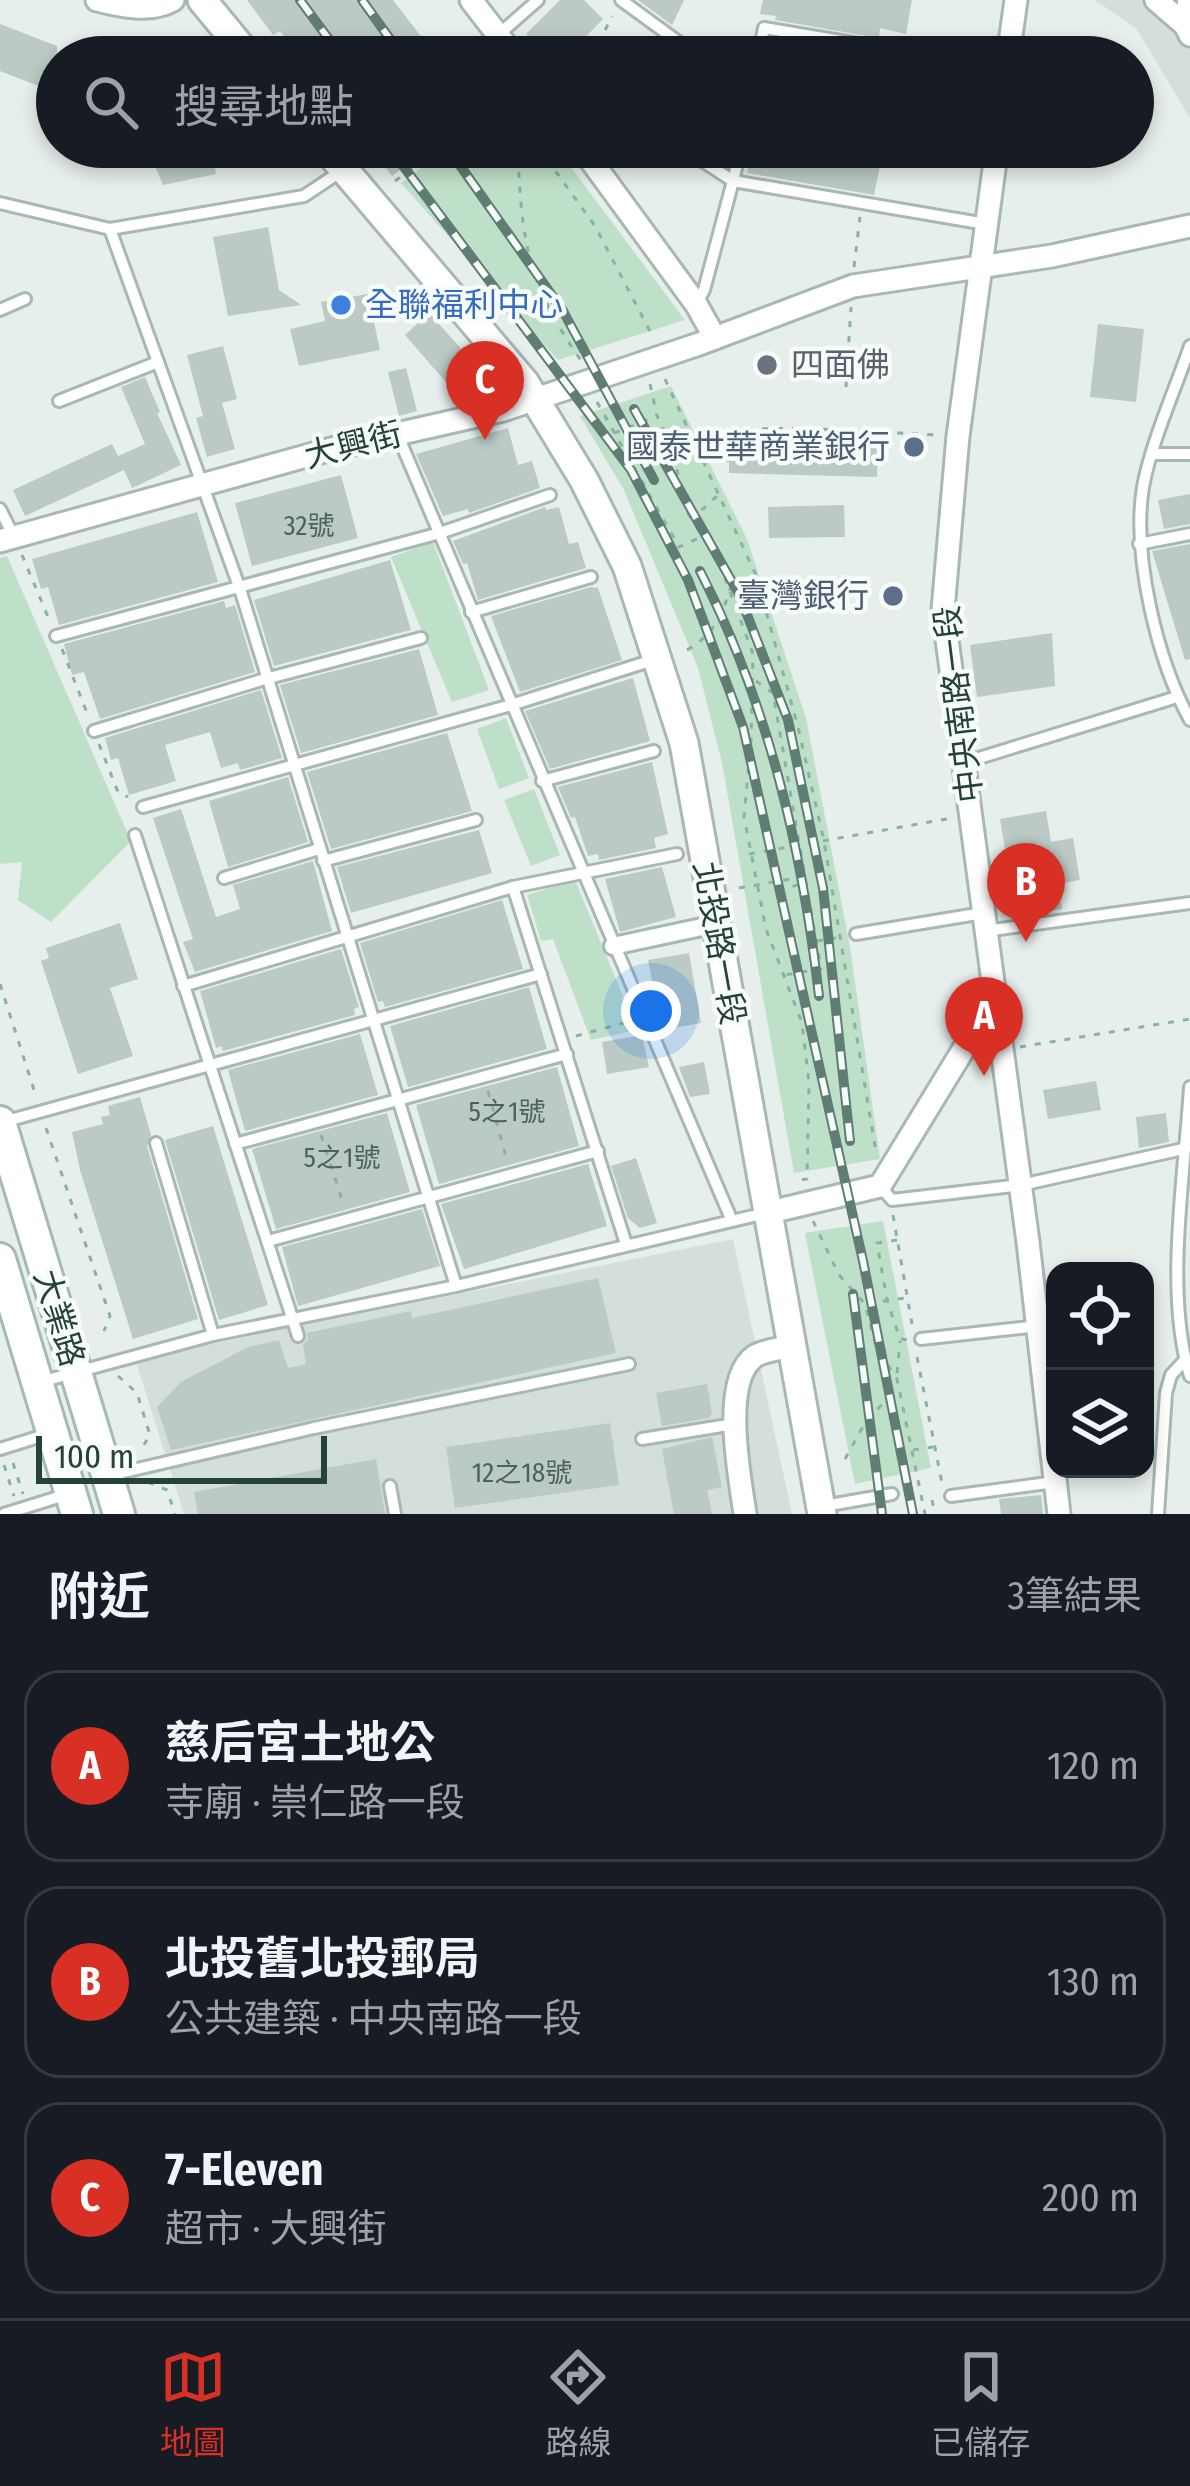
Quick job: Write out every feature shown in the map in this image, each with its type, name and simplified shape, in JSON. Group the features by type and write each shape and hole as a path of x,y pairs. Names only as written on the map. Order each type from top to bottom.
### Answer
{"main road":[{"name":"大業路","path":"0,1122 119,1514"},
{"name":"大業路","path":"3,1277 40,1382 74,1504"}],"street":[{"path":"98,0 124,7 166,5 172,0"},
{"path":"202,0 232,36"},
{"path":"471,0 499,35"},
{"path":"1012,36 1016,0"},
{"path":"1156,0 1188,28"},
{"path":"1188,28 1190,0"},
{"path":"596,168 696,304 715,338"},
{"name":"中央南路一段","path":"994,168 958,436 943,610 1021,1185 1059,1514"},
{"name":"北投路一段","path":"343,170 535,399 584,480 673,655 766,1214 822,1510"},
{"name":"大興街","path":"7,539 397,433 503,410 853,286 1052,256 1190,226"},
{"path":"613,946 716,924"},
{"path":"766,1214 884,1197 993,1001"},
{"path":"745,1514 734,1424 741,1376 754,1357 792,1346"}],"lane":[{"path":"499,35 538,0"},
{"path":"621,0 668,36"},
{"path":"762,36 764,28 811,36"},
{"path":"713,168 733,181 987,224"},
{"path":"696,304 704,290 736,168"},
{"path":"0,202 110,229 304,196 343,170"},
{"path":"110,229 240,589 455,1286"},
{"path":"0,310 25,299"},
{"path":"1190,346 1186,370 1144,484 1139,544 1177,697 1190,720"},
{"path":"59,400 158,362"},
{"path":"397,433 732,1222"},
{"path":"1154,454 1190,454"},
{"path":"56,636 440,533 550,495"},
{"path":"0,509 7,539"},
{"path":"1139,544 1190,534"},
{"path":"470,612 590,577"},
{"path":"94,731 421,638"},
{"path":"143,807 673,655"},
{"path":"965,762 1177,697"},
{"path":"542,781 654,751"},
{"path":"224,878 476,820"},
{"path":"135,835 298,1336"},
{"path":"184,986 513,887 677,854"},
{"path":"513,887 626,1244"},
{"path":"856,934 1190,903"},
{"path":"0,1122 541,974"},
{"path":"235,1144 567,1054"},
{"path":"1190,1087 1179,1191 1185,1360 1190,1376"},
{"path":"156,1143 213,1335"},
{"path":"884,1197 1021,1185 1183,1149"},
{"path":"268,1241 598,1151"},
{"path":"40,1382 213,1335 455,1286 766,1214"},
{"path":"918,1340 1038,1326"},
{"path":"1158,1514 1166,1393 1171,1375 1185,1360"},
{"path":"108,1475 313,1424 629,1364"},
{"path":"642,1439 734,1424"},
{"path":"3,1449 54,1432"},
{"path":"951,1496 1054,1482"},
{"path":"390,1486 395,1514"},
{"path":"822,1510 892,1494"},
{"path":"4,1514 27,1507 74,1504"}],"path":[{"path":"603,36 621,0"},
{"path":"652,36 656,28"},
{"path":"395,182 414,168"},
{"path":"519,168 524,241 547,308 583,363"},
{"path":"553,168 595,226 654,338"},
{"path":"845,387 861,203"},
{"path":"664,378 756,575 799,727 824,841 875,1143 874,1160"},
{"path":"650,383 686,510 730,589 753,655 744,817 756,885 782,976 802,1023 809,1083 807,1178 794,1181"},
{"path":"597,403 679,547 704,536"},
{"path":"614,433 657,416"},
{"path":"671,445 691,435 776,429 958,436"},
{"path":"686,510 703,509 719,494"},
{"path":"7,539 56,636 118,792 143,807"},
{"path":"673,655 705,640 720,622 730,589 756,575"},
{"path":"754,680 772,693 821,969 782,976"},
{"path":"749,854 972,814"},
{"path":"739,888 791,879 793,886 807,883"},
{"path":"817,941 840,937"},
{"path":"0,984 110,1316 104,1331"},
{"path":"560,1041 644,1017"},
{"path":"1000,1050 1190,1019"},
{"path":"484,1078 511,1177"},
{"path":"317,1122 348,1219"},
{"path":"884,1197 918,1340 945,1497 922,1501"},
{"path":"812,1220 839,1275 865,1304 876,1347 897,1378"},
{"path":"897,1240 877,1244 900,1340 898,1388 925,1514"},
{"path":"865,1304 908,1298"},
{"path":"900,1340 918,1340"},
{"path":"118,1376 137,1393 150,1435 140,1451"},
{"path":"845,1459 866,1420 898,1388"},
{"path":"911,1450 935,1447"},
{"path":"3,1449 15,1497"},
{"path":"3,1449 27,1507"},
{"path":"148,1482 167,1490 175,1514"},
{"path":"932,1500 935,1514"}],"shaded area":[{"path":"1095,0 1190,0 1190,118 1154,58 1154,36 1141,36"},
{"path":"733,1239 792,1514 184,1514 135,1359"}],"green space":[{"path":"421,168 572,168 685,320 558,360 401,183"},
{"path":"671,386 747,539 806,718 850,947 880,1159 794,1173 722,763 698,668 624,490 580,416"},
{"path":"433,542 489,690 452,702 391,557"},
{"path":"7,556 131,841 51,922 18,900 22,862 0,864 0,558"},
{"path":"506,718 529,778 499,789 477,729"},
{"path":"534,789 560,855 531,866 504,800"},
{"path":"575,880 637,1030 591,1040 553,939 541,941 527,895"},
{"path":"883,1221 931,1468 855,1484 805,1233"}],"building":[{"path":"247,0 393,0 421,36 284,36 280,31 273,35"},
{"path":"560,0 584,0 603,19 586,36 526,34"},
{"path":"638,0 684,0 672,25"},
{"path":"763,0 912,0 906,34 880,28 879,36 867,36 760,14"},
{"path":"0,24 36,38 36,85 0,71"},
{"path":"156,168 215,168 216,174 163,185"},
{"path":"748,168 880,168 874,195 747,173"},
{"path":"268,227 279,290 301,305 228,316 213,237"},
{"path":"368,294 380,350 299,366 290,329 325,321 321,302"},
{"path":"429,313 493,384 475,401 464,403 405,335"},
{"path":"1098,324 1144,329 1136,402 1090,397"},
{"path":"223,346 237,399 222,403 235,449 207,457 196,418 203,416 187,355"},
{"path":"406,368 417,411 399,416 388,372"},
{"path":"145,377 181,465 132,488 124,470 25,516 13,490 112,444 118,456 145,444 121,387"},
{"path":"508,428 518,465 532,461 540,488 469,513 468,509 443,516 416,454"},
{"path":"711,433 878,437 877,477 729,473 729,462 718,461 710,448"},
{"path":"341,475 358,538 252,566 235,503"},
{"path":"1190,494 1190,524 1164,529 1158,500"},
{"path":"844,505 845,537 769,538 768,507"},
{"path":"545,507 559,507 569,544 578,542 586,568 478,600 467,563 463,564 453,541"},
{"path":"197,512 218,582 59,625 48,587 41,589 32,559"},
{"path":"1190,544 1190,659 1185,660 1152,551"},
{"path":"390,560 411,630 274,666 254,600"},
{"path":"598,588 622,660 520,692 491,616"},
{"path":"224,601 226,608 235,605 255,672 100,719 84,672 72,675 64,644"},
{"path":"1052,633 1055,686 977,697 970,645"},
{"path":"419,649 438,715 301,753 280,685"},
{"path":"633,678 650,741 550,769 525,711"},
{"path":"261,690 282,758 240,770 238,763 221,768 210,732 165,745 176,781 129,795 118,758 111,760 105,738"},
{"path":"447,733 472,811 331,849 307,772"},
{"path":"652,762 668,834 654,838 656,848 599,860 598,854 588,856 575,817 571,818 558,787"},
{"path":"288,777 308,842 228,867 209,801"},
{"path":"181,809 216,917 240,909 233,885 313,861 332,931 195,972 183,942 193,939 153,818"},
{"path":"1046,811 1051,842 1005,849 1000,819"},
{"path":"479,830 492,873 351,913 337,867"},
{"path":"1073,838 1080,880 1058,884 1062,909 1017,916 1013,890 1044,885 1038,844"},
{"path":"662,867 676,917 620,932 605,879"},
{"path":"502,900 523,969 385,1007 383,1001 378,1002 360,943"},
{"path":"120,923 138,979 110,988 133,1056 78,1074 41,961 49,958 46,948"},
{"path":"341,949 359,1007 355,1015 223,1051 221,1046 216,1048 200,991"},
{"path":"689,953 701,1023 662,1030 648,960"},
{"path":"529,987 547,1049 408,1087 390,1026"},
{"path":"360,1034 378,1095 245,1131 228,1070"},
{"path":"642,1035 649,1067 607,1074 602,1042"},
{"path":"704,1062 710,1094 690,1097 679,1067"},
{"path":"557,1067 579,1146 439,1184 416,1105"},
{"path":"1096,1081 1101,1110 1048,1119 1043,1090"},
{"path":"140,1097 151,1135 147,1146 198,1319 133,1339 72,1132 103,1124 101,1117 110,1115 108,1106"},
{"path":"387,1113 410,1192 276,1229 252,1149"},
{"path":"1166,1113 1169,1142 1139,1148 1136,1117"},
{"path":"213,1126 268,1305 219,1320 165,1140"},
{"path":"636,1158 657,1223 640,1228 628,1218 611,1166"},
{"path":"588,1164 607,1226 464,1269 441,1204"},
{"path":"422,1209 440,1266 298,1306 282,1247"},
{"path":"598,1278 616,1353 171,1450 157,1407 181,1382 248,1347 279,1340 288,1368 306,1364 303,1344 307,1333 411,1311 412,1318"},
{"path":"707,1384 709,1418 662,1426 656,1393"},
{"path":"610,1423 619,1485 455,1508 446,1447"},
{"path":"712,1437 722,1487 707,1490 712,1514 674,1514 662,1449"},
{"path":"376,1459 385,1514 198,1514 194,1492"},
{"path":"1041,1495 1043,1514 1001,1514 999,1499"}],"railway":[{"path":"300,0 327,36"},
{"path":"362,0 388,36"},
{"path":"405,168 631,470 688,580 743,727 863,1261 913,1514"},
{"path":"462,168 563,311 654,480"},
{"path":"634,409 739,594 788,720 823,888 850,1141"},
{"path":"700,571 745,673 779,778 803,886 819,996"},
{"path":"853,1294 882,1514"}],"place":[{"name":"全聯福利中心","path":"341,305"},
{"name":"四面佛","path":"767,365"},
{"name":"7-Eleven","path":"485,440"},
{"name":"國泰世華商業銀行","path":"914,447"},
{"name":"臺灣銀行","path":"893,596"},
{"name":"北投舊北投郵局","path":"1026,942"},
{"name":"慈后宮土地公","path":"984,1076"}]}
